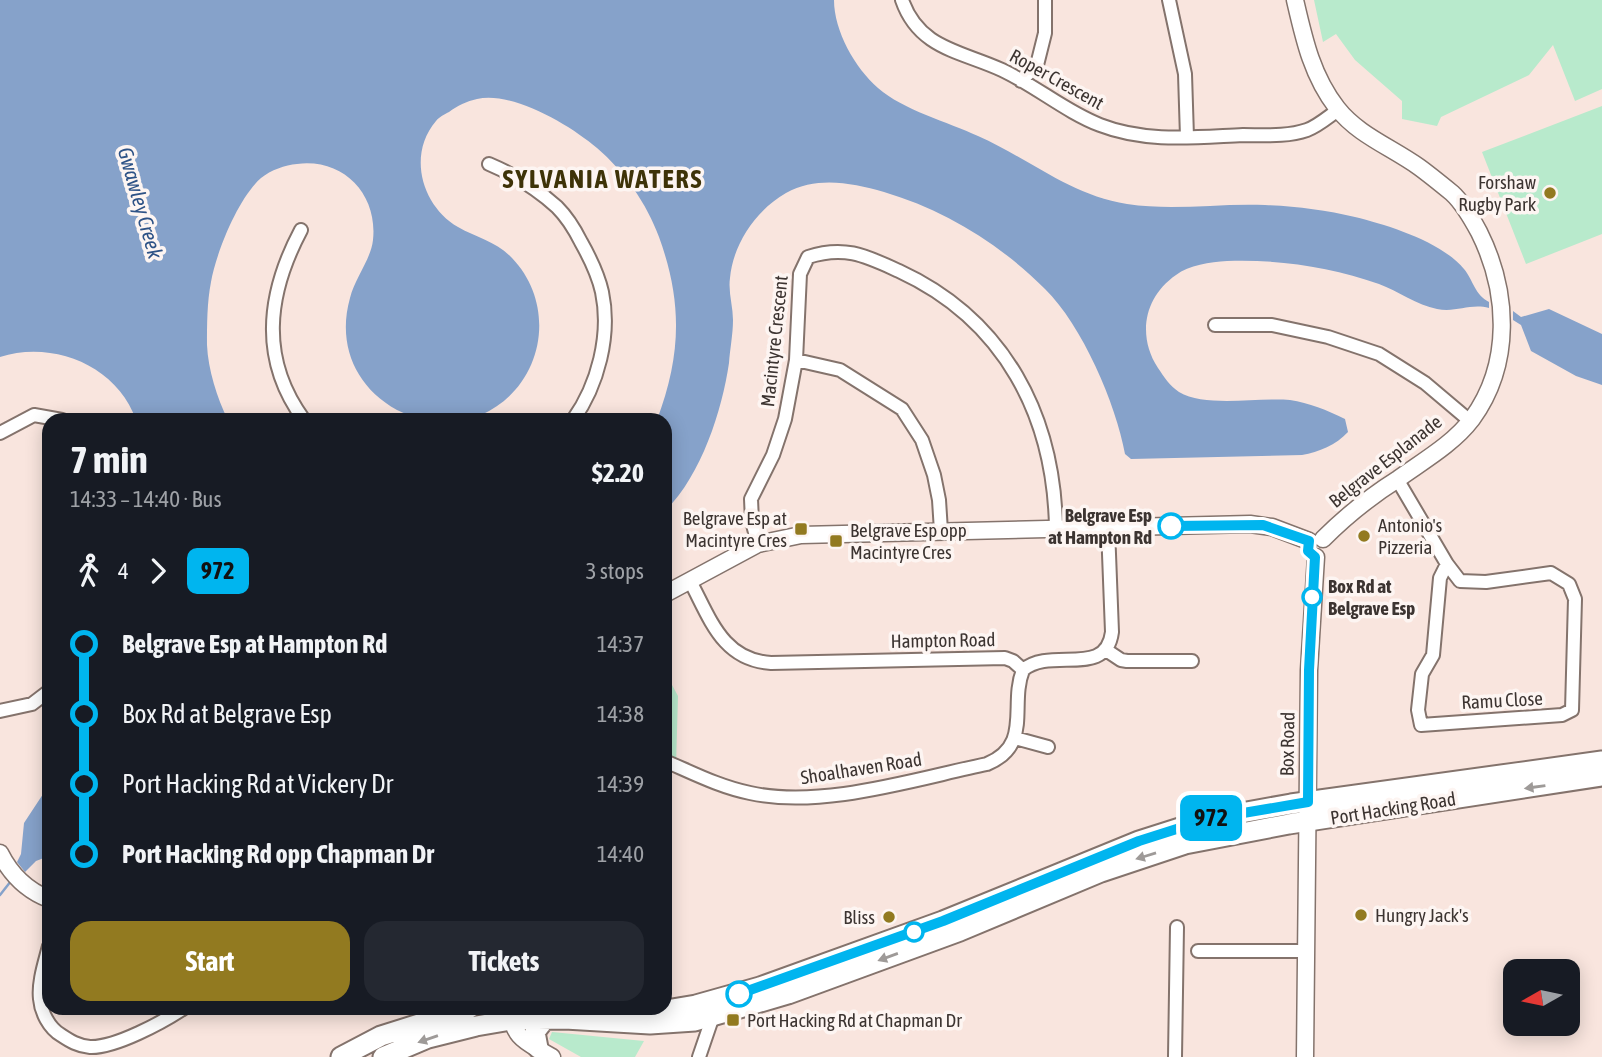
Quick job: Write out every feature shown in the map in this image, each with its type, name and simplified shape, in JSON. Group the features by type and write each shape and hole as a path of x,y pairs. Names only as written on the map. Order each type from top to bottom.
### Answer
{"main road":[{"name":"Port Hacking Road","path":"518,1015 545,1019 650,1024 695,1021 788,993 960,931 1126,862 1308,811 1602,761"},
{"name":"Port Hacking Road","path":"672,1009 740,993 943,921 1139,841 1208,819 1308,811 1602,776"},
{"path":"341,1057 381,1036 448,1015"},
{"name":"Port Hacking Road","path":"383,1057 428,1038 508,1015"},
{"path":"545,1019 535,1032 545,1053"}],"street":[{"name":"Roper Crescent","path":"902,0 912,23 925,37 1004,71 1099,125 1136,135 1187,137 1288,134 1307,130 1338,110"},
{"path":"1021,81 1037,65 1045,33 1045,0"},
{"path":"1169,0 1185,74 1187,137"},
{"name":"Belgrave Esplanade","path":"1295,0 1317,77 1338,110 1377,143 1418,166 1455,196 1475,224 1490,254 1502,315 1501,351 1489,392 1470,421 1423,462 1316,540"},
{"path":"489,164 517,176 559,209 587,253 599,282 604,313 600,360 594,381 578,413"},
{"path":"299,413 281,379 272,331 277,287 289,253 301,230"},
{"name":"Macintyre Crescent","path":"758,544 752,521 751,499 772,455 785,419 796,360 800,274 808,257 836,250 863,255 935,290 986,335 1010,366 1040,422 1051,463 1056,528"},
{"path":"1215,325 1272,325 1328,337 1379,354 1424,383 1470,421"},
{"path":"796,360 840,370 902,409 922,440 934,475 941,531"},
{"path":"0,433 34,415 42,416"},
{"name":"Ramu Close","path":"1397,479 1447,564 1460,581 1486,582 1551,573 1569,584 1575,599 1572,710 1562,716 1421,724 1418,710 1422,674 1433,655 1440,578 1447,564"},
{"path":"672,590 758,544 790,536 1250,524 1272,527 1316,540"},
{"path":"1048,747 1015,738 1018,688 1023,670 1037,661 1090,659 1106,650 1110,644 1112,632 1108,528"},
{"name":"Box Road","path":"1305,1057 1311,611 1315,557 1322,556 1327,544 1316,540"},
{"name":"Hampton Road","path":"690,581 721,638 734,652 749,660 771,663 1005,658 1023,670"},
{"path":"1106,650 1116,658 1127,661 1192,661"},
{"path":"0,710 32,704 42,696"},
{"name":"Shoalhaven Road","path":"672,764 735,790 777,798 811,799 987,764 998,759 1015,738"},
{"path":"0,853 14,875 42,894"},
{"path":"1175,1057 1177,927"},
{"path":"1198,951 1306,951"},
{"path":"42,978 42,1004"},
{"path":"46,1015 57,1032 74,1044 97,1052 171,1015"},
{"path":"511,1015 515,1032 520,1038 545,1053"},
{"path":"699,1057 713,1016"}],"green space":[{"path":"1314,0 1602,0 1602,89 1575,101 1553,45 1529,75 1441,117 1437,126 1402,119 1402,101 1355,60 1336,34 1323,42"},
{"name":"Forshaw Rugby Park","path":"1602,106 1602,234 1526,264 1482,152"},
{"path":"672,685 678,696 676,766 672,764"},
{"path":"552,1032 644,1041 635,1057 581,1057 549,1039"}],"water":[{"path":"0,0 834,0 838,24 847,48 861,70 888,96 997,145 1069,185 1127,204 1162,207 1288,206 1355,217 1414,236 1442,251 1464,269 1480,295 1489,302 1489,308 1437,309 1379,284 1304,265 1227,261 1187,269 1165,284 1157,294 1147,318 1147,343 1151,356 1167,381 1179,392 1203,400 1277,399 1304,403 1345,419 1348,432 1327,447 1302,455 1131,459 1125,454 1114,412 1084,344 1059,304 1028,273 970,230 907,199 847,184 810,184 775,200 756,218 741,241 730,278 733,331 726,382 708,442 689,480 672,503 672,413 659,413 675,351 675,307 667,261 654,225 625,178 607,157 586,139 557,120 524,105 491,98 470,101 437,120 427,134 421,164 423,179 435,206 458,227 506,252 527,278 536,299 539,322 537,345 530,366 519,386 502,403 484,413 404,413 382,400 360,377 348,348 347,315 355,283 372,247 373,223 370,208 354,182 343,173 314,164 283,167 261,178 236,212 223,242 210,290 207,337 209,364 225,413 133,413 114,385 98,371 80,362 41,352 0,357"},
{"path":"1549,309 1602,334 1602,385 1576,376 1531,351 1521,325 1513,320 1513,311 1521,317"},
{"path":"42,796 42,859 25,872 17,862 21,854 24,823"}],"waterway":[{"name":"Gwawley Creek","path":"0,895 11,881"}],"bus line":[{"name":"972","path":"739,994 943,921 1173,829 1208,819 1308,802 1309,670 1315,557 1308,551 1309,541 1263,525 1171,526"}],"place":[{"name":"Forshaw Rugby Park","path":"1550,193"},
{"name":"Belgrave Esp at Hampton Rd","path":"1171,526"},
{"name":"Belgrave Esp at Macintyre Cres","path":"801,529"},
{"name":"Antonio's Pizzeria","path":"1364,536"},
{"name":"Belgrave Esp opp Macintyre Cres","path":"836,541"},
{"name":"Box Rd at Belgrave Esp","path":"1312,597"},
{"name":"Hungry Jack's","path":"1361,915"},
{"name":"Bliss","path":"889,917"},
{"name":"Port Hacking Rd at Chapman Dr","path":"733,1020"}],"district":[{"name":"SYLVANIA WATERS","path":"603,179"}]}
